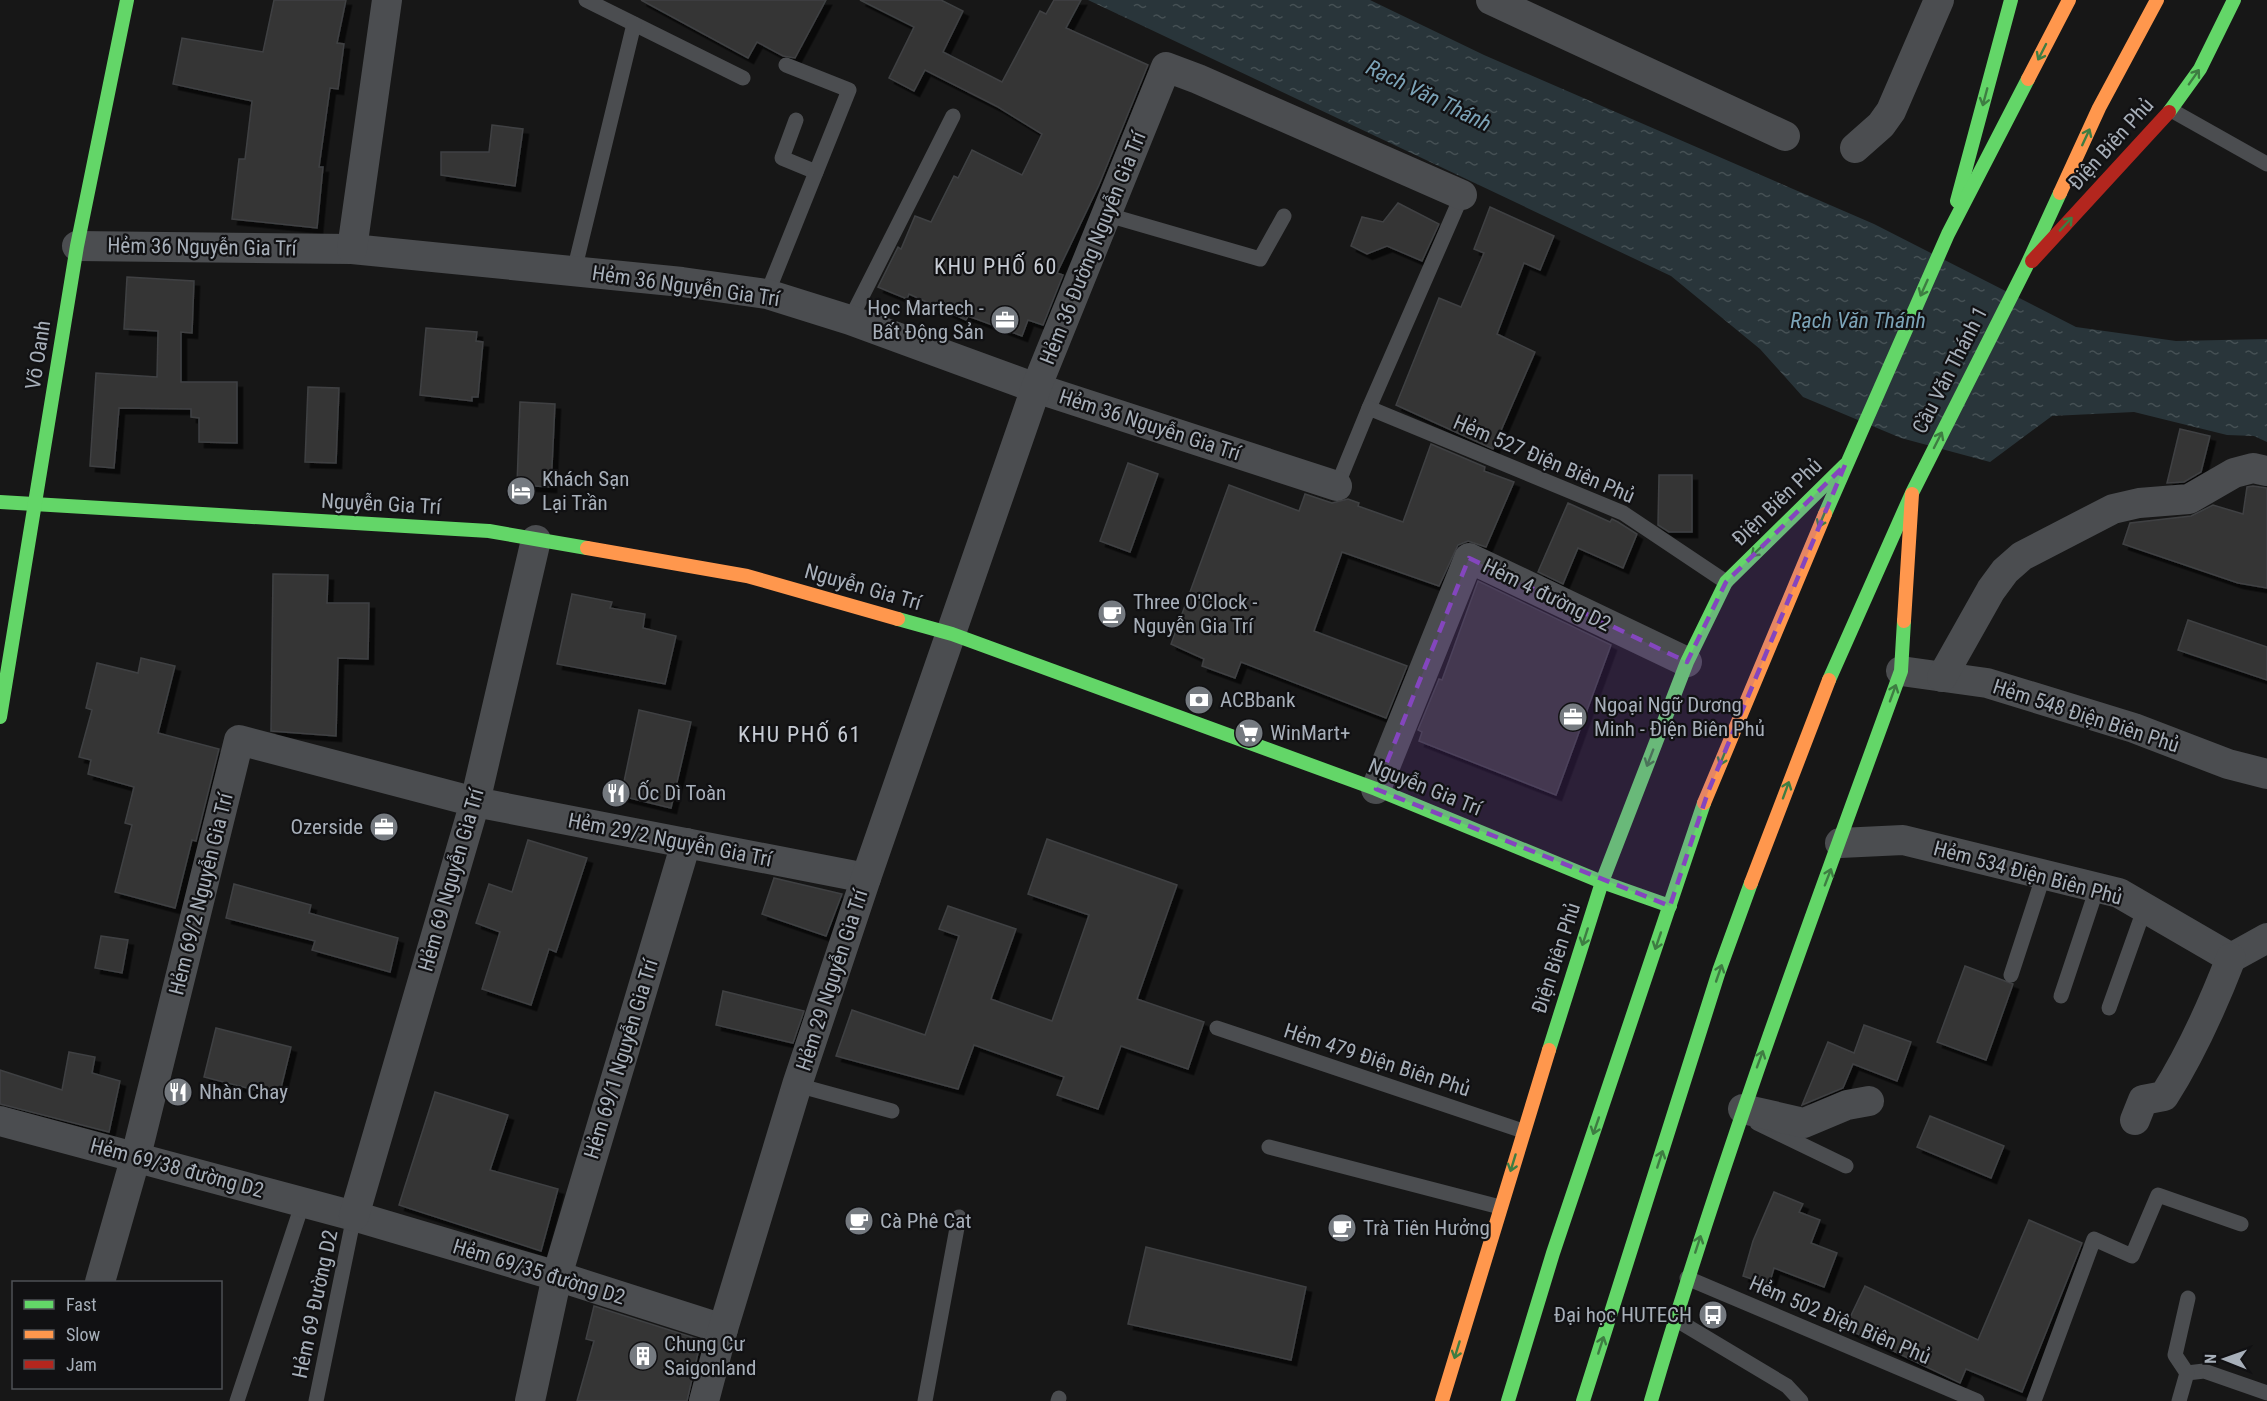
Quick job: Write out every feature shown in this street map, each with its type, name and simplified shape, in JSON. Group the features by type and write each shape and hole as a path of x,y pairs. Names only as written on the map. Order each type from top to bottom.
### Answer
{"main road":[{"name":"Võ Oanh","path":"0,717 77,246 127,0"},
{"path":"1948,234 2011,0"},
{"path":"1845,465 1948,234 2069,0"},
{"name":"Điện Biên Phủ","path":"2026,267 2099,108 2157,0"},
{"name":"Điện Biên Phủ","path":"2026,267 2171,110 2200,69 2234,0"},
{"name":"Cầu Văn Thánh 1","path":"1912,493 2026,267"},
{"name":"Điện Biên Phủ","path":"1442,1401 1523,1131 1602,882 1687,662 1726,582 1845,465"},
{"name":"Điện Biên Phủ","path":"1508,1401 1553,1253 1708,792 1845,465"},
{"path":"1651,1401 1687,1278 1742,1112 1901,671 1912,493"},
{"path":"1583,1401 1723,960 1815,711 1912,493"},
{"name":"Nguyễn Gia Trí","path":"0,502 489,531 747,576 952,634 1376,789 1602,882 1670,906"}],"street":[{"path":"352,249 387,0"},
{"path":"1491,0 1785,136"},
{"path":"1855,148 1881,125 1891,111 1939,0"},
{"name":"Hẻm 36 Đường Nguyễn Gia Trí","path":"952,634 1036,388 1166,67 1462,195"},
{"name":"Hẻm 36 Nguyễn Gia Trí","path":"77,246 352,249 574,271 766,294 850,320 1036,388 1337,486"},
{"path":"1942,677 1991,590 2022,556 2113,509 2139,503 2189,499 2234,473 2253,468 2267,471"},
{"name":"Hẻm 69 Nguyễn Gia Trí","path":"354,1216 475,802 536,540"},
{"name":"Hẻm 4 đường D2","path":"1376,789 1469,558 1687,662"},
{"name":"Hẻm 29 Nguyễn Gia Trí","path":"704,1401 723,1329 797,1085 866,878 952,634"},
{"name":"Hẻm 548 Điện Biên Phủ","path":"1901,671 1987,683 2134,728 2228,764 2267,774"},
{"name":"Hẻm 69/2 Nguyễn Gia Trí","path":"100,1281 136,1156 239,740 475,802"},
{"name":"Hẻm 29/2 Nguyễn Gia Trí","path":"475,802 866,878"},
{"name":"Hẻm 534 Điện Biên Phủ","path":"1840,843 1903,840 2119,893 2231,958"},
{"name":"Hẻm 69/1 Nguyễn Gia Trí","path":"530,1401 557,1276 686,843"},
{"path":"2135,1120 2143,1100 2164,1096 2174,1080 2210,1015 2231,958 2267,938"},
{"path":"1742,1112 1804,1123 1846,1105 1869,1101"},
{"name":"Hẻm 69/38 đường D2","path":"0,1121 354,1216"},
{"name":"Hẻm 69/35 đường D2","path":"354,1216 557,1276 723,1329"}],"lane":[{"path":"586,0 743,78"},
{"path":"574,271 634,24"},
{"path":"766,294 849,90 786,65"},
{"path":"2171,110 2267,164"},
{"path":"850,320 953,116"},
{"path":"796,120 783,158 816,172"},
{"path":"1337,486 1462,195"},
{"path":"1108,214 1260,259 1284,216"},
{"name":"Hẻm 527 Điện Biên Phủ","path":"1369,408 1623,513 1726,582"},
{"path":"2012,975 2044,874"},
{"path":"2061,996 2097,888"},
{"path":"2109,1008 2145,908"},
{"name":"Hẻm 479 Điện Biên Phủ","path":"1217,1029 1523,1131"},
{"path":"797,1085 892,1111"},
{"path":"1742,1112 1846,1166"},
{"path":"1269,1146 1500,1207"},
{"path":"2034,1401 2094,1239 2132,1256 2158,1195 2241,1224"},
{"path":"237,1401 303,1202"},
{"name":"Hẻm 69 Đường D2","path":"316,1401 354,1216"},
{"path":"925,1401 959,1217"},
{"name":"Hẻm 502 Điện Biên Phủ","path":"1687,1278 1977,1401"},
{"path":"2179,1401 2187,1373 2175,1355 2188,1298"},
{"path":"1675,1319 1787,1386 1801,1401"},
{"path":"2187,1373 2204,1371 2267,1393"}],"highlighted area":[{"path":"1845,465 1708,792 1670,906 1376,789 1469,558 1687,662 1726,582"}],"water":[{"name":"Rạch Văn Thánh","path":"1088,0 1370,0 1484,55 1874,224 2076,327 2176,341 2267,339 2267,442 2254,436 2227,435 2134,412 2052,416 1990,462 1901,438 1803,397 1760,349 1671,276"}],"building":[{"path":"274,0 346,0 337,43 344,44 338,89 330,88 319,167 323,167 317,228 232,219 239,159 245,159 252,101 173,84 182,38 263,52"},
{"path":"641,0 826,0 795,58 783,56 757,42 748,58"},
{"path":"860,0 941,0 963,11 943,52 1002,82 1040,11 1046,14 1054,0 1081,0 1066,28 1148,65 1099,185 1057,273 1063,275 1043,325 1028,320 1022,336 968,316 966,320 909,294 907,299 878,287 898,247 901,249 915,216 931,222 954,176 958,178 972,150 1022,175 1042,134 998,107 925,70 914,91 889,78 914,27"},
{"path":"492,125 523,129 515,186 441,175 441,152 489,152"},
{"path":"1398,203 1439,224 1422,261 1387,246 1367,254 1351,246 1362,217 1383,222"},
{"path":"1490,207 1554,236 1540,270 1524,263 1497,334 1535,352 1493,449 1396,405 1439,298 1461,307 1484,253 1474,249"},
{"path":"127,277 194,281 192,333 181,332 181,382 237,382 237,443 199,442 199,418 191,417 191,409 119,408 114,468 90,466 96,373 157,377 158,331 124,329"},
{"path":"426,328 477,332 476,341 483,342 478,397 472,397 472,401 420,395"},
{"path":"308,387 339,388 336,463 305,462"},
{"path":"520,402 555,404 551,487 517,485"},
{"path":"2180,429 2210,436 2201,472 2184,482 2167,483"},
{"path":"1431,444 1485,467 1484,471 1514,482 1486,547 1468,541 1458,545 1439,586 1342,552 1314,631 1407,666 1386,718 1241,662 1235,678 1202,666 1204,659 1171,644 1229,485 1299,511 1305,494 1332,503 1348,499 1359,503 1358,506 1403,522"},
{"path":"1128,463 1158,474 1130,552 1100,541"},
{"path":"1659,475 1692,475 1692,532 1669,532 1658,525"},
{"path":"2247,487 2267,488 2267,588 2238,583 2123,544 2130,523 2191,516 2213,505 2243,514"},
{"path":"1568,503 1610,522 1612,519 1637,534 1623,568 1578,548 1563,584 1538,572"},
{"path":"273,574 328,575 327,603 369,603 368,659 338,658 336,736 271,731"},
{"path":"1478,581 1611,645 1556,795 1419,741 1422,732 1418,730 1439,679 1442,680"},
{"path":"572,594 612,602 610,608 645,614 643,628 676,636 665,684 557,664"},
{"path":"2188,620 2267,647 2267,680 2178,650"},
{"path":"141,658 175,666 158,733 219,749 196,841 192,840 175,908 115,892 132,825 125,823 134,787 88,774 91,760 79,757 92,710 86,708 97,663 138,673"},
{"path":"639,710 691,722 671,808 621,796"},
{"path":"1047,839 1177,885 1137,999 1204,1022 1188,1069 1121,1046 1098,1109 1057,1095 1064,1077 974,1045 958,1089 836,1056 852,1010 925,1035 959,936 939,929 948,906 1016,929 991,999 1052,1021 1089,915 1028,894"},
{"path":"528,840 587,858 556,952 549,949 531,1005 482,989 500,932 476,923 489,884 512,892"},
{"path":"774,878 842,894 826,936 762,914"},
{"path":"234,884 311,905 309,913 398,938 390,972 312,950 315,941 226,918"},
{"path":"101,936 128,940 122,973 95,968"},
{"path":"1965,966 2013,984 1986,1060 1937,1042"},
{"path":"723,991 804,1011 793,1043 716,1025"},
{"path":"1864,1025 1911,1042 1897,1081 1853,1064 1843,1088 1802,1105 1828,1042 1854,1053"},
{"path":"216,1028 291,1047 279,1096 204,1077"},
{"path":"69,1052 95,1057 92,1073 120,1081 109,1132 0,1104 0,1070 62,1090"},
{"path":"435,1092 508,1115 490,1170 558,1189 541,1251 399,1205"},
{"path":"1930,1116 2004,1146 1991,1178 1917,1147"},
{"path":"1774,1192 1803,1204 1799,1212 1820,1220 1811,1243 1837,1253 1824,1287 1774,1268 1769,1285 1743,1276 1753,1241"},
{"path":"2029,1220 2082,1243 2022,1392 1966,1369 1960,1383 1845,1328 1865,1286 1978,1340"},
{"path":"1146,1247 1306,1287 1291,1360 1128,1324"},
{"name":"Chung Cư Saigonland","path":"594,1306 701,1340 687,1401 577,1401 594,1341 586,1339"}],"traffic: fast":[{"path":"0,717 77,246 127,0"},
{"path":"1957,201 2011,0"},
{"path":"2169,112 2200,69 2234,0"},
{"path":"1825,514 1948,234 2028,79"},
{"path":"1829,680 1912,493 2026,267 2060,193"},
{"path":"1549,1050 1602,882 1687,662 1726,582 1845,465"},
{"path":"0,502 489,531 587,548"},
{"path":"898,619 952,634 1376,789 1602,882 1670,906"},
{"path":"1651,1401 1739,1125 1802,943 1901,671 1904,621"},
{"path":"1508,1401 1553,1253 1704,803"},
{"path":"1583,1401 1719,971 1751,883"}],"traffic: slow":[{"path":"2028,79 2069,0"},
{"path":"2060,193 2099,108 2157,0"},
{"path":"1904,621 1912,494"},
{"path":"1704,803 1825,514"},
{"path":"587,548 747,576 898,619"},
{"path":"1751,883 1829,680"},
{"path":"1442,1401 1549,1050"}],"traffic: jam":[{"path":"2032,261 2169,112"}],"place":[{"name":"Học Martech - Bất Động Sản","path":"1005,320"},
{"name":"Khách Sạn Lại Trần","path":"521,491"},
{"name":"Three O'Clock - Nguyễn Gia Trí","path":"1112,614"},
{"name":"ACBbank","path":"1199,700"},
{"name":"Ngoại Ngữ Dương Minh - Điện Biên Phủ","path":"1573,717"},
{"name":"WinMart+","path":"1249,733"},
{"name":"Ốc Dì Toàn","path":"616,793"},
{"name":"Ozerside","path":"384,827"},
{"name":"Nhàn Chay","path":"178,1092"},
{"name":"Cà Phê Cat","path":"859,1221"},
{"name":"Trà Tiên Hưởng","path":"1342,1228"},
{"name":"Đại học HUTECH","path":"1713,1315"},
{"name":"Chung Cư Saigonland","path":"643,1356"}],"district":[{"name":"KHU PHỐ 60","path":"996,266"},
{"name":"KHU PHỐ 61","path":"800,734"}]}
